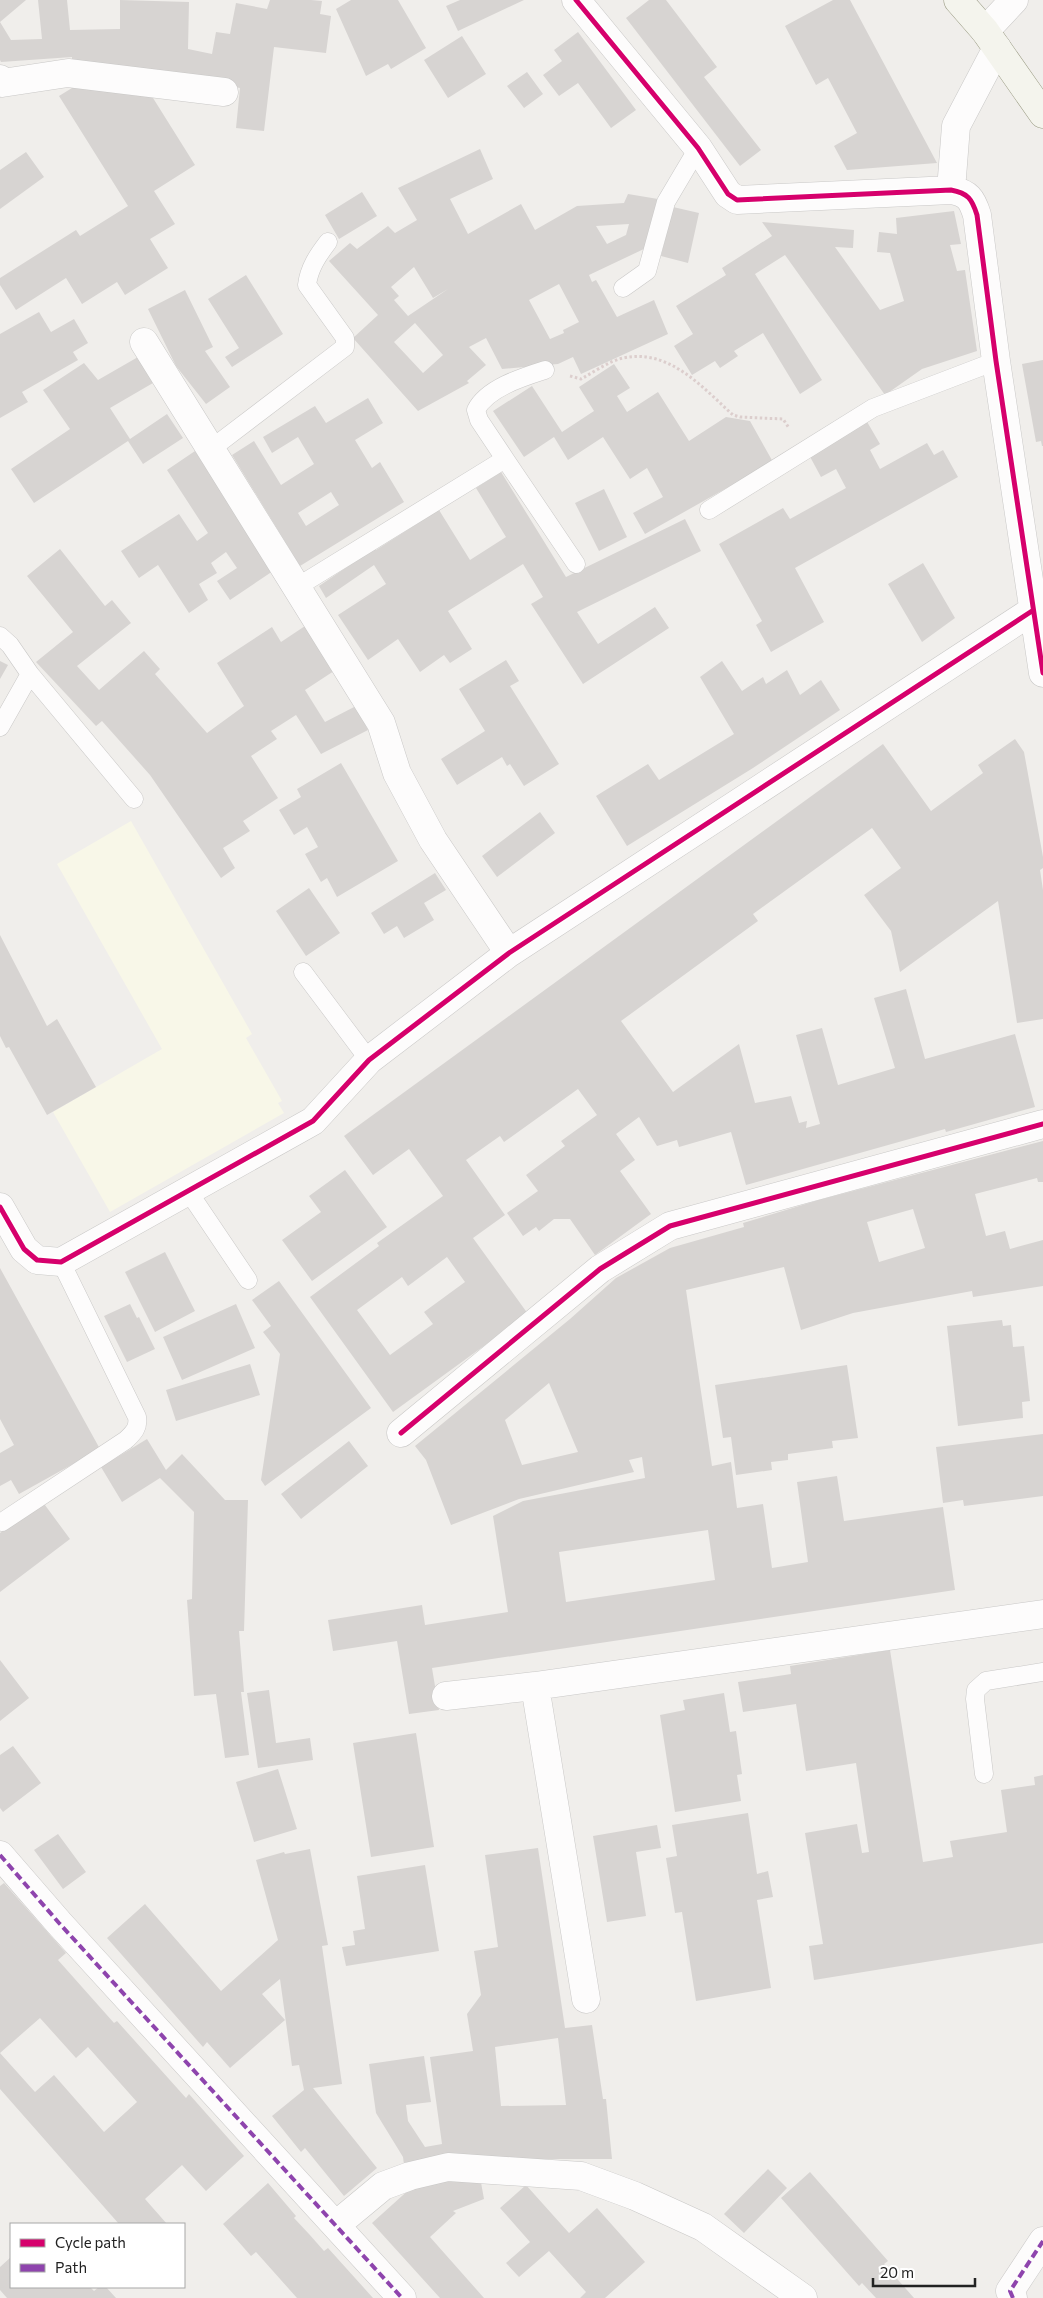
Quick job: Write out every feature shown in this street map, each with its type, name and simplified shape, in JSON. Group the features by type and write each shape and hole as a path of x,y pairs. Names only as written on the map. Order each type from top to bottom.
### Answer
{"main road":[{"path":"958,0 991,39 1043,114"},
{"path":"974,0 991,39"}],"street":[{"path":"576,0 698,148 728,194 737,200 951,190 963,192 969,197 978,215 996,361 1032,611 1043,673"},
{"path":"951,190 956,126 991,39 1014,0"},
{"path":"1,82 68,73 224,92"},
{"path":"144,342 382,723 397,773 433,840 509,953"},
{"path":"0,1207 24,1250 37,1260 61,1262 313,1121 369,1060 509,953 1032,611"},
{"path":"401,1433 600,1269 670,1226 1043,1124"},
{"path":"446,1696 535,1686 1043,1614"},
{"path":"535,1686 586,1999"},
{"path":"0,1854 59,1923 402,2298"},
{"path":"336,2225 383,2186 410,2176 448,2167 581,2176 635,2196 703,2227 803,2298"},
{"path":"1013,2298 1010,2291 1043,2241"}],"lane":[{"path":"623,288 647,271 666,202 698,148"},
{"path":"211,448 345,347 345,338 307,286 308,276 316,259 328,242"},
{"path":"709,510 873,408 996,361"},
{"path":"545,370 512,380 481,403 476,410 478,420 576,564"},
{"path":"297,587 506,459"},
{"path":"0,636 10,645 30,674 134,799"},
{"path":"0,727 30,674"},
{"path":"303,972 369,1060"},
{"path":"188,1190 248,1280"},
{"path":"2,1522 126,1440 138,1425 137,1417 61,1262"},
{"path":"984,1774 975,1699 976,1690 986,1681 1043,1672"}],"path":[{"path":"545,370 581,379 622,358 641,357 656,359 675,366 693,379 733,415 783,419 805,451"}],"shaded area":[{"path":"131,821 252,1034 246,1038 282,1101 278,1103 284,1113 110,1212 53,1112 162,1049 57,864"}],"building":[{"path":"0,0 26,0 0,22"},
{"path":"38,0 67,0 70,30 120,29 120,0 189,2 188,49 212,54 216,32 230,34 236,3 267,9 270,0 322,1 320,14 331,16 326,53 274,47 264,131 236,128 240,88 156,72 72,64 72,57 1,62 0,22 11,40 42,39"},
{"path":"351,0 398,0 426,48 391,69 388,64 366,76 336,9"},
{"path":"460,0 524,0 458,31 446,6"},
{"path":"649,0 666,0 717,67 704,77 761,150 740,166 626,18"},
{"path":"833,0 850,0 937,163 847,170 834,146 857,133 828,78 816,85 785,26"},
{"path":"578,32 636,110 611,128 578,83 559,96 543,75 562,61 554,50"},
{"path":"462,36 486,74 448,98 424,60"},
{"path":"527,72 543,94 524,108 507,86"},
{"path":"85,80 148,90 195,165 154,191 175,224 150,239 168,268 125,295 117,282 82,304 66,278 16,310 0,285 0,278 76,230 80,236 128,206 59,96"},
{"path":"480,149 493,179 450,199 468,234 521,204 535,230 577,206 624,203 628,194 658,199 646,248 589,275 592,282 596,280 617,317 654,300 668,334 581,374 573,357 558,364 502,369 486,338 469,347 486,365 467,381 469,383 418,411 353,338 378,315 329,261 350,243 357,249 388,226 395,233 417,220 398,188","holes":["629,224 626,235 607,244 596,226","414,267 433,298 448,289 408,316 394,300 399,296 391,287","559,284 579,322 563,330 564,333 550,339 529,300","415,323 443,355 423,373 394,342"]},
{"path":"26,152 44,177 0,209 0,170"},
{"path":"362,192 377,216 339,239 325,215"},
{"path":"673,207 699,213 688,263 661,256"},
{"path":"954,211 961,244 950,245 957,271 965,270 977,351 922,369 885,395 785,255 755,274 822,380 800,394 763,333 734,351 738,356 720,368 715,361 692,375 674,346 693,334 676,306 726,275 722,268 772,236 762,222 854,230 853,248 835,247 880,310 904,301 890,253 877,252 879,232 897,234 896,218"},
{"path":"246,275 283,334 232,367 225,357 239,348 208,299"},
{"path":"185,290 213,347 205,351 230,387 206,404 176,366 148,309"},
{"path":"39,312 51,332 74,319 88,343 73,352 78,360 22,392 28,402 0,418 0,334"},
{"path":"138,357 153,383 110,408 130,439 167,414 183,438 143,464 128,441 34,503 11,469 70,429 43,390 84,363 98,380"},
{"path":"1043,360 1042,446 1041,441 1036,442 1022,364"},
{"path":"614,364 630,388 617,396 627,412 658,392 689,441 726,417 750,421 773,462 645,534 633,513 663,497 647,468 630,479 603,437 568,460 554,437 524,457 493,411 532,386 562,432 594,411 579,387"},
{"path":"368,398 383,423 355,440 372,468 380,462 404,502 300,566 232,455 254,441 281,485 314,464 298,437 272,453 263,437 315,406 326,423","holes":["331,492 339,505 306,526 298,513"]},
{"path":"866,420 880,444 870,450 880,469 927,443 934,455 943,450 958,477 795,568 824,622 771,652 756,625 762,621 719,544 783,508 790,519 846,488 836,469 821,477 808,453"},
{"path":"195,451 273,571 230,600 217,581 237,568 226,552 211,563 217,573 199,584 208,600 189,613 158,565 139,578 121,551 179,514 197,541 208,533 167,470"},
{"path":"501,472 566,577 685,519 701,551 577,612 598,644 655,607 669,628 583,684 531,604 543,597 523,564 448,611 472,649 450,663 444,655 420,672 398,639 368,660 338,615 386,584 374,565 326,598 319,586 375,548 376,550 439,510 470,560 506,537 476,488"},
{"path":"604,489 627,537 599,551 575,503"},
{"path":"60,549 105,606 112,600 131,623 77,666 99,690 144,651 160,669 155,674 207,733 244,706 217,663 272,627 281,642 308,624 337,669 305,690 325,722 356,706 368,730 321,754 296,715 271,731 277,739 251,756 278,798 243,821 250,831 223,848 235,868 221,878 150,775 102,721 96,726 36,662 73,632 27,576"},
{"path":"923,563 955,618 922,642 888,584"},
{"path":"506,660 519,681 510,686 559,764 524,786 510,764 507,766 502,757 457,785 441,759 485,731 459,689"},
{"path":"0,661 8,665 0,679"},
{"path":"722,661 742,691 763,677 766,684 787,670 800,695 821,680 840,710 753,768 627,846 596,796 648,764 659,780 734,734 700,677"},
{"path":"1015,739 1024,752 1043,857 1043,868 1040,870 1043,890 1043,1019 1017,1023 998,901 900,972 891,931 864,895 901,868 872,828 753,914 758,921 621,1021 673,1092 739,1044 755,1103 791,1096 799,1123 807,1121 806,1128 820,1124 796,1035 822,1028 838,1085 895,1068 874,998 906,989 925,1059 1015,1034 1035,1107 946,1132 945,1129 746,1185 731,1132 679,1147 677,1140 657,1146 639,1117 616,1134 635,1160 620,1171 651,1214 595,1255 570,1219 554,1219 539,1231 536,1227 523,1236 507,1213 538,1191 526,1175 565,1146 561,1141 597,1115 578,1089 504,1142 500,1136 466,1160 505,1215 473,1238 528,1314 393,1412 310,1297 379,1246 377,1243 443,1196 409,1149 373,1175 344,1136 883,744 931,811 983,773 978,765","holes":["447,1257 465,1282 424,1312 433,1324 390,1355 357,1310 402,1277 408,1286"]},
{"path":"341,763 398,861 337,897 327,878 321,882 305,854 318,847 307,827 294,835 279,810 301,797 297,789"},
{"path":"540,812 555,833 497,877 482,856"},
{"path":"435,873 446,890 424,903 434,920 404,938 397,926 384,934 371,913"},
{"path":"309,888 340,933 306,956 276,911"},
{"path":"0,935 47,1026 57,1019 96,1087 47,1115 9,1047 6,1048 0,1036"},
{"path":"1043,1141 1043,1182 1038,1182 1037,1178 975,1194 986,1236 1005,1231 1010,1249 1043,1240 1043,1286 973,1297 972,1291 853,1313 801,1330 784,1267 686,1290 712,1466 731,1462 737,1508 763,1504 772,1568 808,1562 797,1482 837,1476 844,1521 943,1507 955,1590 432,1668 439,1710 409,1714 397,1641 333,1651 328,1620 422,1605 425,1625 508,1612 493,1516 523,1501 645,1478 642,1457 629,1460 634,1472 519,1499 451,1525 426,1460 415,1446 570,1319 616,1278 670,1248 744,1227 743,1223 819,1200","holes":["913,1209 925,1248 879,1262 867,1222","549,1383 578,1452 522,1465 505,1420","708,1530 715,1580 566,1602 559,1552"]},
{"path":"345,1170 387,1227 312,1281 282,1240 321,1212 309,1196"},
{"path":"165,1252 195,1311 155,1332 125,1272"},
{"path":"0,1268 100,1449 19,1494 11,1480 0,1486 0,1453 14,1445 0,1419"},
{"path":"279,1281 371,1408 265,1486 261,1480 280,1354 263,1332 271,1326 252,1300"},
{"path":"130,1304 137,1318 139,1317 155,1349 127,1362 104,1316"},
{"path":"236,1304 255,1348 182,1380 163,1337"},
{"path":"1002,1320 1003,1326 1011,1325 1013,1347 1024,1346 1030,1401 1022,1402 1023,1418 958,1426 947,1326"},
{"path":"250,1364 260,1395 176,1421 166,1390"},
{"path":"847,1365 858,1438 832,1441 833,1448 788,1454 788,1460 771,1462 772,1470 736,1475 731,1437 723,1438 715,1385"},
{"path":"1043,1434 1043,1496 964,1506 963,1500 943,1503 936,1447"},
{"path":"147,1439 166,1470 182,1454 225,1500 248,1500 244,1631 239,1631 244,1692 241,1692 249,1755 225,1758 216,1694 194,1696 187,1600 192,1599 194,1512 160,1478 122,1502 101,1467"},
{"path":"349,1441 368,1466 301,1519 281,1494"},
{"path":"42,1501 70,1539 0,1592 0,1533"},
{"path":"890,1650 923,1862 953,1857 950,1841 1007,1832 1001,1790 1035,1785 1034,1777 1043,1775 1043,1943 814,1980 809,1946 823,1944 805,1833 857,1824 862,1853 869,1852 856,1763 806,1771 796,1704 743,1712 738,1682 791,1674 790,1666"},
{"path":"0,1660 29,1698 0,1721"},
{"path":"269,1690 276,1743 310,1738 313,1760 258,1768 247,1693"},
{"path":"724,1693 730,1732 736,1731 742,1774 737,1775 741,1801 675,1812 660,1715 685,1710 683,1700"},
{"path":"416,1733 434,1847 371,1857 353,1743"},
{"path":"13,1746 41,1783 3,1812 0,1808 0,1755"},
{"path":"278,1769 297,1829 254,1842 236,1782"},
{"path":"748,1813 757,1874 768,1871 773,1897 757,1900 771,1988 696,2001 682,1912 675,1913 666,1858 677,1856 672,1825"},
{"path":"657,1825 661,1848 636,1852 646,1916 607,1922 593,1836"},
{"path":"58,1834 86,1872 63,1889 34,1850"},
{"path":"538,1848 565,2028 592,2025 603,2099 606,2099 612,2159 444,2159 404,2165 403,2157 376,2113 369,2064 424,2056 431,2102 406,2105 408,2121 425,2147 442,2144 430,2057 473,2051 467,2014 481,1995 474,1951 498,1947 485,1855","holes":["558,2038 566,2105 501,2106 495,2047"]},
{"path":"310,1849 328,1945 322,1946 342,2084 313,2088 377,2168 344,2196 305,2148 301,2152 272,2116 304,2090 299,2065 292,2066 280,1979 262,1994 285,2020 230,2068 207,2042 203,2047 107,1938 145,1904 221,1991 278,1940 256,1860 284,1852 285,1854"},
{"path":"425,1865 439,1951 346,1966 342,1947 355,1945 353,1931 365,1929 357,1876"},
{"path":"4,1883 66,1953 58,1960 114,2023 117,2021 186,2098 189,2094 244,2156 206,2191 182,2165 145,2199 166,2223 118,2223 0,2089 0,1886","holes":["40,2018 76,2058 88,2047 137,2102 104,2132 54,2075 35,2092 0,2053"]},
{"path":"768,2169 787,2188 744,2233 724,2214"},
{"path":"810,2172 888,2261 884,2264 914,2298 876,2298 862,2283 859,2286 781,2198"},
{"path":"423,2177 480,2177 484,2199 453,2211 456,2213 430,2237 484,2298 440,2298 372,2223"},
{"path":"268,2183 296,2216 294,2218 324,2251 328,2248 373,2298 297,2298 256,2252 251,2256 223,2224"},
{"path":"526,2185 569,2233 597,2208 645,2262 605,2298 580,2298 586,2292 549,2251 519,2277 506,2263 530,2242 500,2208"},
{"path":"10,2258 10,2288 91,2288 94,2291 98,2288 107,2288 116,2298 7,2298 0,2290 0,2267"}],"marked path":[{"path":"0,1855 59,1923 402,2298"},
{"path":"1013,2298 1010,2291 1043,2241"}],"cycle path":[{"path":"576,0 698,148 728,194 737,200 951,190 962,193 969,198 977,215 996,361 1043,673"},
{"path":"0,1207 24,1249 37,1260 61,1262 313,1121 369,1060 509,953 1032,611"},
{"path":"401,1433 600,1269 670,1226 1043,1124"}]}
